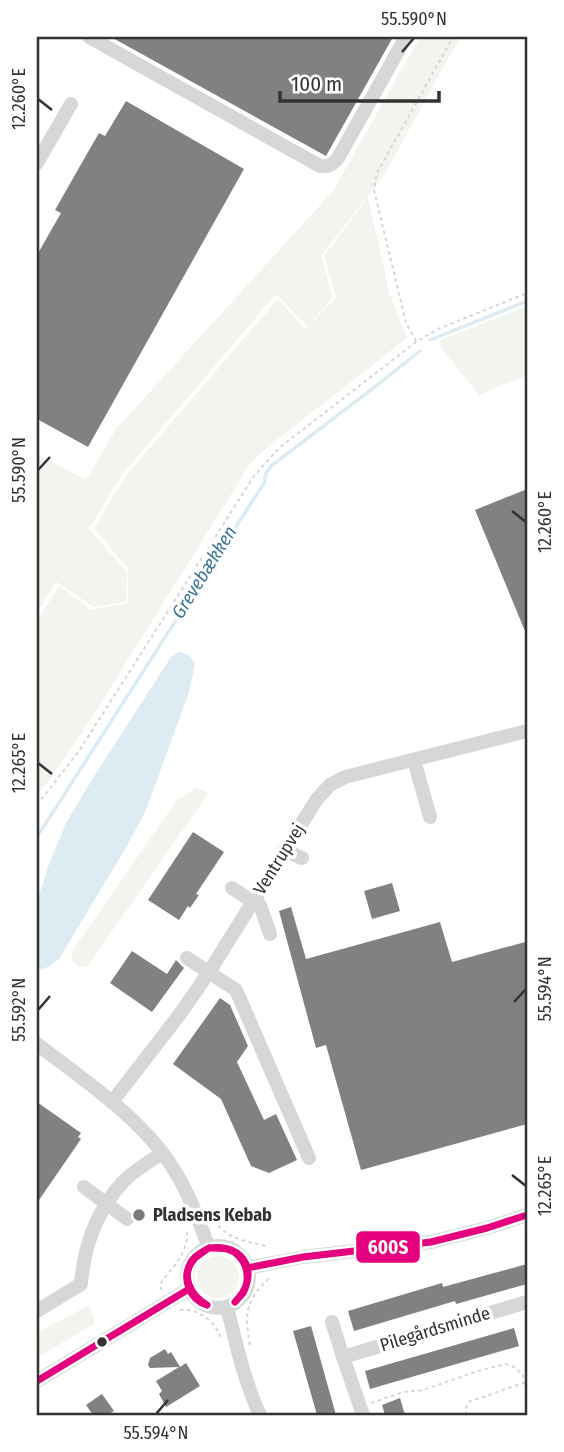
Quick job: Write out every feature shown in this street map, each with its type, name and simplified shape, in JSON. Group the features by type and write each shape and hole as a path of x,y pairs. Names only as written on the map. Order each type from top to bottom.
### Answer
{"street":[{"path":"89,37 326,167 338,158 406,37"},
{"path":"37,163 71,104"},
{"name":"Ventrupvej","path":"112,1102 209,972 317,799 330,785 345,776 527,731"},
{"path":"414,760 430,817"},
{"path":"284,850 302,858"},
{"path":"232,888 260,905 270,934"},
{"path":"187,958 236,990 309,1158"},
{"path":"37,1044 112,1102 162,1153 185,1190 209,1248"},
{"path":"37,1311 81,1284 88,1241 97,1218 123,1181 162,1153"},
{"path":"84,1187 127,1219"},
{"path":"247,1268 303,1257 431,1242 527,1215"},
{"path":"209,1248 232,1250 241,1257 247,1268 247,1287 243,1295 228,1307 209,1307 200,1303 189,1289 188,1268 192,1259 209,1248"},
{"path":"37,1381 189,1289"},
{"name":"Pilegårdsminde","path":"343,1357 527,1302"},
{"path":"228,1307 239,1355 260,1415"},
{"path":"332,1322 362,1411"}],"path":[{"path":"416,342 406,323 374,190 377,173 453,37"},
{"path":"37,805 79,751 254,476 267,460 416,342 438,329 527,293"},
{"path":"214,1220 222,1231 230,1236 266,1246 273,1274 249,1302 246,1326 251,1347"},
{"path":"187,1229 186,1249 160,1286 174,1311 185,1309 206,1317 214,1324 223,1344"},
{"path":"362,1411 404,1392 423,1390 506,1364 523,1375 526,1384 512,1386 491,1396 470,1401 466,1404 467,1415"}],"shaded area":[{"path":"420,37 460,37 384,175 321,256 333,298 307,326 276,294 121,476 89,529 127,572 126,602 94,607 56,582 37,613 37,454 86,480 116,429 333,191"},
{"path":"368,197 390,295 407,338 264,450 250,464 89,722 37,795 37,621 59,586 91,610 128,603 128,569 94,528 124,478 278,299 305,329 336,298 324,256"},
{"path":"527,306 527,375 479,395 439,345 441,340"},
{"path":"179,652 189,655 195,663 189,692 146,810 59,959 46,968 37,969 37,901 66,823 171,657"},
{"path":"197,787 208,794 87,967 79,967 72,960 73,950 177,800"},
{"path":"218,1256 233,1262 239,1277 233,1292 218,1298 203,1292 197,1277 203,1262"},
{"path":"89,1305 95,1323 37,1358 37,1333"}],"building":[{"path":"111,37 393,37 326,156"},
{"path":"126,101 244,169 88,447 37,419 37,255 61,213 55,210 99,133 105,136"},
{"path":"527,489 527,636 475,510"},
{"path":"193,832 224,852 196,894 199,895 179,920 148,900"},
{"path":"392,883 400,911 372,919 364,891"},
{"path":"291,907 306,959 440,922 452,962 525,942 527,1124 361,1170 326,1045 316,1048 279,911"},
{"path":"132,951 167,974 176,960 184,968 152,1012 110,983"},
{"path":"220,998 230,1005 248,1046 237,1062 264,1120 276,1114 297,1160 269,1173 251,1166 221,1099 173,1064"},
{"path":"37,1102 81,1133 78,1137 81,1139 37,1203"},
{"path":"527,1264 527,1284 456,1304 455,1301 354,1331 348,1311 442,1283 443,1287"},
{"path":"311,1326 336,1415 317,1415 293,1331"},
{"path":"514,1328 519,1346 370,1389 365,1371"},
{"path":"165,1349 168,1354 171,1352 180,1367 186,1363 200,1386 166,1407 156,1381 179,1367 150,1368 148,1365 150,1358"},
{"path":"102,1394 114,1411 107,1415 93,1415 86,1405"},
{"path":"400,1398 405,1415 385,1415 382,1405"}],"waterway":[{"name":"Grevebækken","path":"430,340 527,301"},
{"name":"Grevebækken","path":"37,837 264,483 271,466 420,351"}],"transit line":[{"name":"600S","path":"247,1268 303,1257 431,1242 527,1215"},
{"name":"600S","path":"207,1305 192,1294 187,1275 193,1260 209,1248"},
{"name":"600S","path":"207,1305 192,1291 188,1271 195,1258 209,1248"},
{"name":"600S","path":"210,1248 234,1252 246,1267 246,1287 235,1302"},
{"name":"600S","path":"210,1248 233,1251 246,1263 247,1282 235,1302"},
{"name":"600S","path":"37,1381 189,1289"}],"place":[{"name":"Pladsens Kebab","path":"139,1215"}]}
